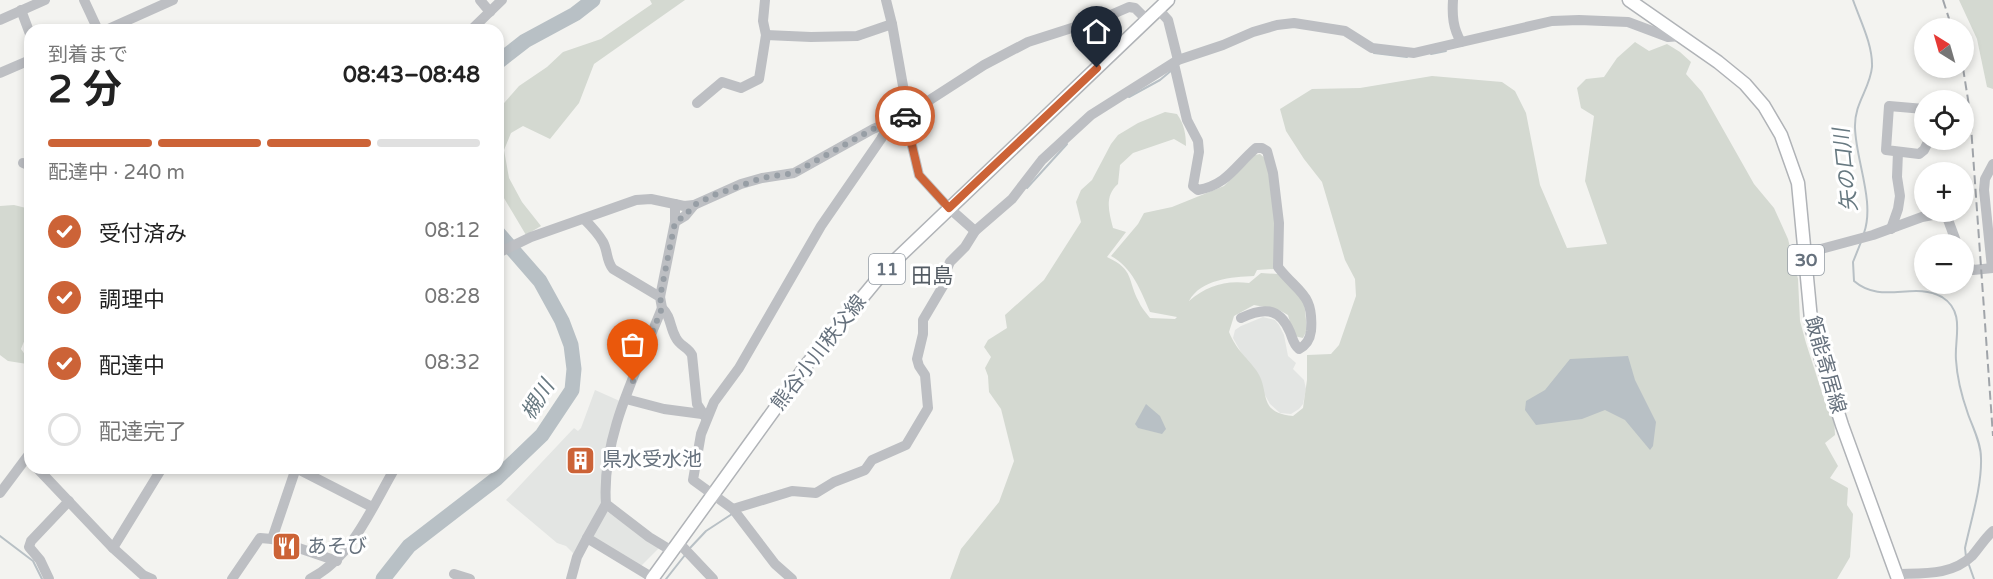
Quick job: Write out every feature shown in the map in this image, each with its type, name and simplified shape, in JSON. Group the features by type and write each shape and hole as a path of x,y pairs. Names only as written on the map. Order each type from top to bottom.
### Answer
{"main road":[{"name":"飯能寄居線","path":"1629,0 1745,84 1764,106 1788,150 1798,183 1812,330 1839,415 1897,577"},
{"name":"熊谷小川秩父線","path":"656,578 675,546 826,338 885,270 1163,4"}],"street":[{"path":"0,20 45,0"},
{"path":"84,0 95,24"},
{"path":"119,24 173,0"},
{"path":"480,0 490,12"},
{"path":"477,24 502,0"},
{"path":"698,103 722,82 741,88 759,80 766,35 765,0"},
{"path":"886,0 919,175 949,208 975,231"},
{"path":"1453,0 1452,16 1455,32 1461,42"},
{"path":"1163,4 1187,120 1198,141 1199,152 1193,186 1198,190 1214,187 1227,178 1256,148 1267,151 1273,174 1279,223 1278,267 1308,301 1312,313 1310,337 1305,346 1299,349 1294,345 1282,318 1271,311 1262,310 1241,318"},
{"path":"504,250 531,237 636,200 651,199 684,206 694,205 741,184 794,173 873,129 906,115 984,65 1028,42 1129,8 1135,8 1147,20"},
{"path":"21,10 26,24"},
{"path":"733,509 792,490 816,493 834,482 865,470 872,460 906,445 928,408 925,375 918,366 917,359 923,320 946,280 945,271 950,262 965,247 975,231 1012,199 1042,160 1091,115 1176,62 1253,32 1294,22 1345,31 1372,48 1414,53 1552,21 1628,22 1668,37 1681,36"},
{"path":"766,35 811,38 857,36 892,24"},
{"path":"0,73 24,63"},
{"path":"1914,108 1889,106 1886,150 1919,154 1924,150"},
{"path":"792,579 775,564 733,509 693,480 704,416 739,368 820,226 890,123"},
{"path":"1891,229 1900,196 1897,177 1898,152"},
{"path":"1974,270 1992,268 1984,190 1985,179 1993,164"},
{"path":"571,579 577,557 606,504 606,474 618,420 661,302 675,222 675,204"},
{"path":"675,222 685,216 694,205"},
{"path":"1806,253 1868,237 1943,213 1947,217 1953,234"},
{"path":"584,219 604,244 609,264 613,269 661,302 669,314 677,341 689,348 692,355 697,404 704,416"},
{"path":"626,399 704,416"},
{"path":"1,487 24,462"},
{"path":"43,474 113,548 145,578"},
{"path":"113,548 158,474"},
{"path":"272,538 294,474"},
{"path":"308,474 372,507"},
{"path":"310,579 337,561 349,546 391,474"},
{"path":"49,579 40,560 29,547 69,501"},
{"path":"606,504 650,537 675,546 713,579"},
{"path":"1897,577 1941,573 1966,560 1993,531"},
{"path":"232,579 260,538 272,538 337,561"},
{"path":"587,538 656,578"},
{"path":"454,574 471,579"}],"shaded area":[{"path":"650,0 685,0 594,64 579,103 550,139 523,126 511,133 504,150 504,103 519,86 547,67 563,52 601,39 652,4"},
{"path":"1959,0 1993,0 1993,89 1987,87 1974,32 1974,18 1967,18"},
{"path":"1635,42 1649,51 1667,44 1691,62 1686,74 1702,92 1754,184 1774,208 1788,239 1798,279 1800,321 1825,402 1834,418 1835,435 1825,443 1838,466 1830,478 1848,488 1847,505 1853,514 1850,557 1837,579 950,579 961,549 999,502 1014,461 1001,409 989,392 985,368 991,357 984,347 988,340 1007,328 1005,315 1044,280 1081,222 1076,202 1081,190 1092,180 1118,135 1138,123 1165,112 1177,114 1185,133 1186,146 1174,139 1133,153 1120,165 1118,184 1109,199 1113,228 1126,232 1107,257 1126,271 1140,304 1150,318 1175,319 1177,317 1150,312 1130,273 1125,266 1111,256 1138,224 1144,213 1172,207 1224,186 1255,155 1260,154 1267,160 1275,224 1274,269 1257,270 1254,276 1209,284 1201,288 1189,301 1202,291 1216,285 1232,282 1249,283 1261,273 1278,274 1304,300 1307,330 1303,338 1294,336 1288,315 1279,310 1254,305 1234,316 1229,332 1238,348 1256,370 1269,405 1281,414 1293,416 1303,408 1307,380 1307,355 1331,354 1339,345 1356,296 1355,279 1345,260 1322,182 1286,131 1280,109 1312,89 1360,88 1432,76 1502,82 1515,91 1526,113 1540,185 1567,248 1607,244 1585,181 1594,116 1581,108 1577,88 1586,79 1604,77 1617,58"},
{"path":"504,150 509,178 522,202 541,226 526,235 504,198"},
{"path":"14,205 24,208 24,342 21,349 24,353 24,364 8,361 0,355 0,206"},
{"path":"1263,317 1275,320 1279,325 1284,335 1288,356 1296,363 1293,369 1304,380 1306,389 1303,404 1291,414 1280,413 1270,404 1233,338 1235,330"},
{"path":"1628,356 1635,380 1656,422 1653,446 1650,450 1625,420 1605,410 1582,419 1536,425 1525,410 1526,401 1545,390 1570,359"},
{"path":"595,390 622,402 602,503 574,554 566,546 557,543 506,500 574,428 578,431 581,428"},
{"path":"1146,404 1160,416 1166,429 1162,434 1138,428 1135,424"},
{"path":"605,510 659,548 642,565 636,565 592,538"}],"waterway":[{"name":"槻川","path":"504,57 525,41 575,14 593,0"},
{"name":"矢の口川","path":"1853,0 1872,59 1871,75 1855,119 1856,141 1866,195 1867,221 1864,233"},
{"path":"1431,54 1446,51"},
{"path":"1374,53 1407,57"},
{"path":"1129,97 1160,80 1172,70"},
{"path":"1027,188 1067,144"},
{"name":"槻川","path":"504,240 540,281 562,321 571,345 574,369 572,390 542,435 504,471"},
{"name":"矢の口川","path":"1861,242 1853,262 1854,281 1875,291 1931,293 1942,297 1954,310 1957,326 1956,360 1959,381 1981,452 1978,491 1965,548 1966,557"},
{"name":"槻川","path":"383,579 409,546 501,474"},
{"path":"690,548 706,531 732,514"},
{"path":"0,536 33,561 42,579"},
{"path":"666,579 685,555"},
{"name":"矢の口川","path":"1969,565 1974,579"}],"railway":[{"path":"1943,0 1949,18"},
{"path":"1965,78 1970,112 1993,436"}],"way so far":[{"path":"633,381 662,308 660,297 675,222 685,216 694,205 714,195 762,178 794,173 873,129 905,116"}],"place":[{"name":"県水受水池","path":"581,460"},
{"name":"あそび","path":"286,547"}],"district":[{"name":"田島","path":"932,276"}],"route":[{"path":"905,116 919,175 949,208 1097,68"}]}
